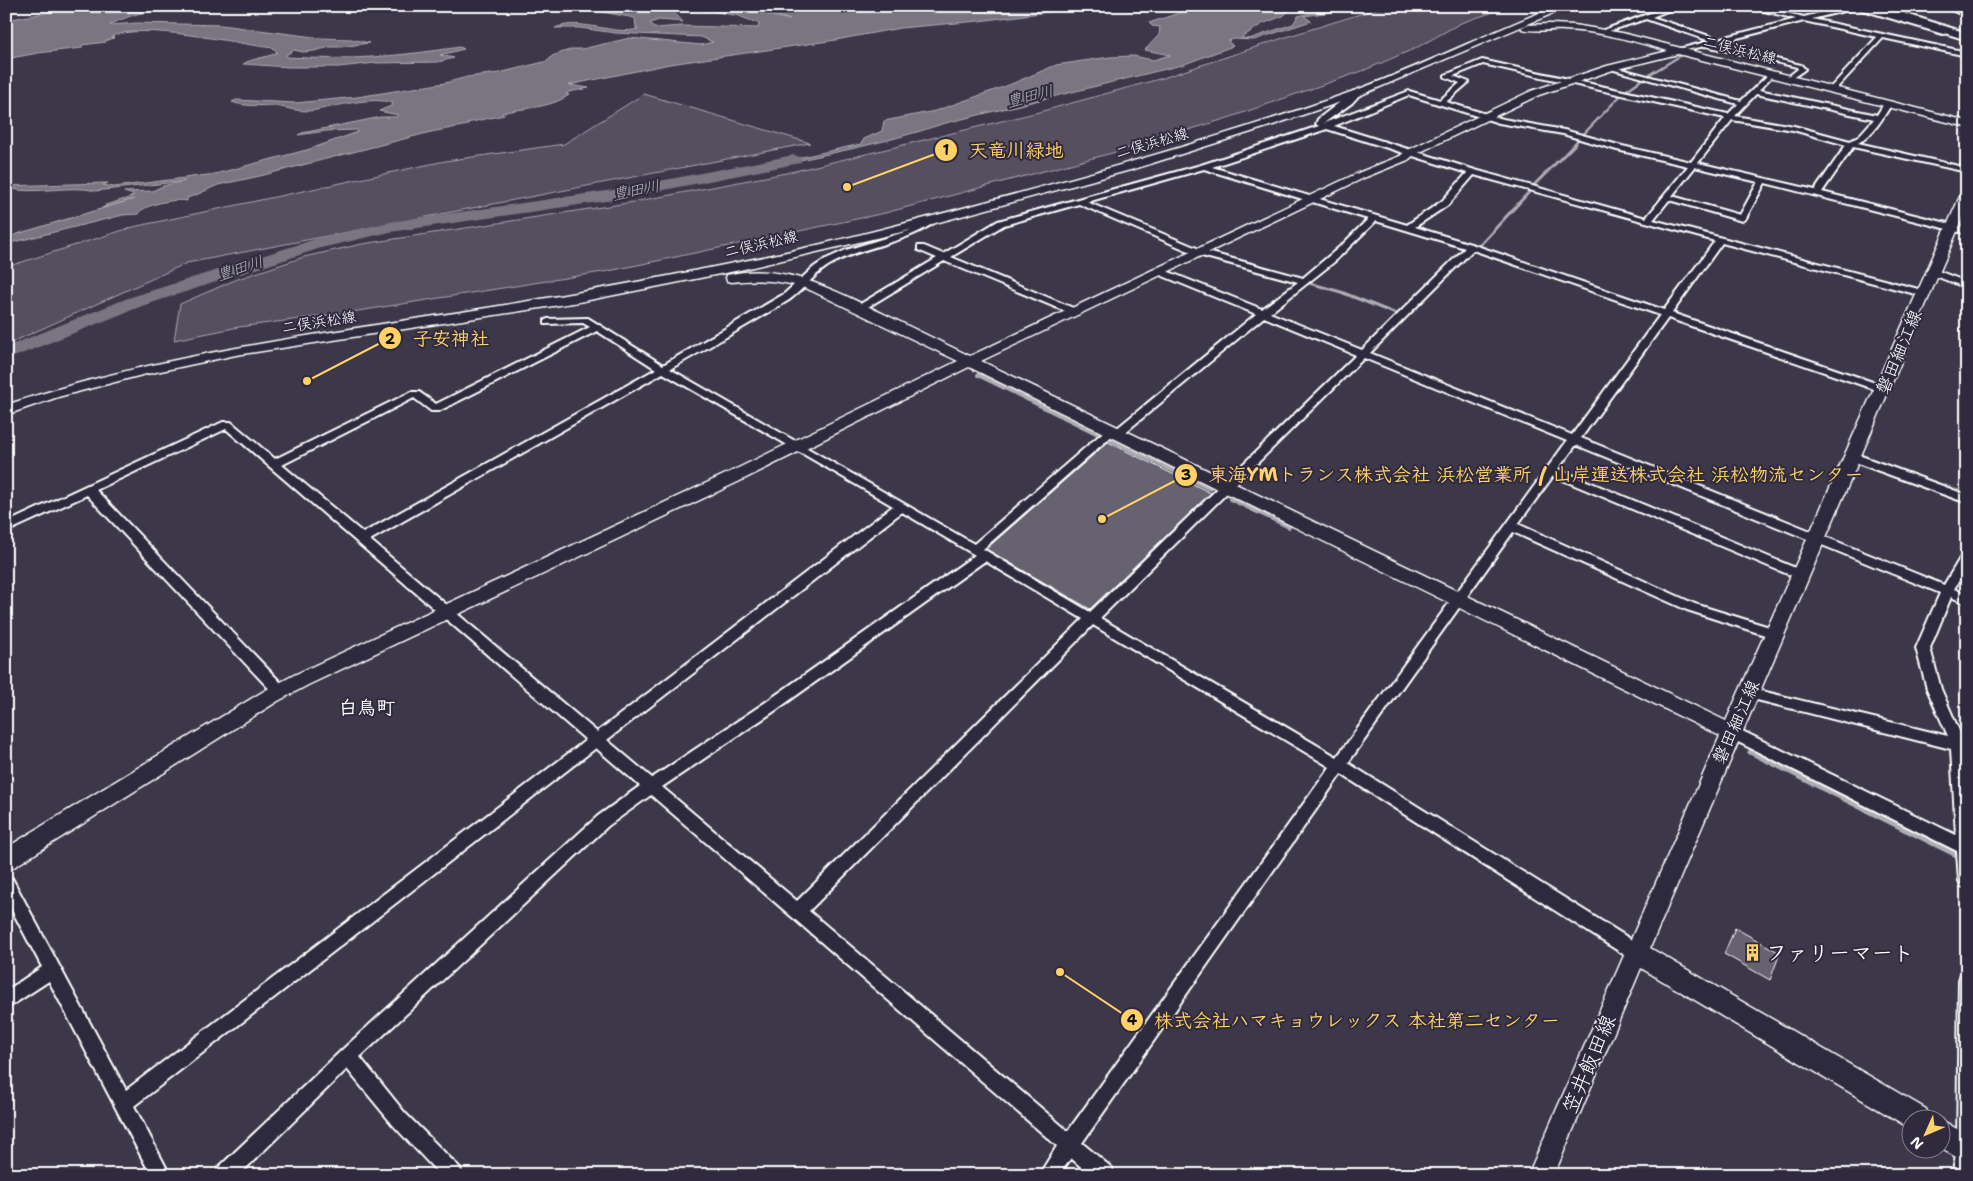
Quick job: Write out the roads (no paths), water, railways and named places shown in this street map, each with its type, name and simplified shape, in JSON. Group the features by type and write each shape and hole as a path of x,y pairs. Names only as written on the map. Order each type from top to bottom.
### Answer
{"highway":[{"path":"1870,6 1967,38"},
{"path":"1883,6 1961,20"},
{"path":"1947,6 1961,20 1967,30"},
{"path":"1934,11 1961,20"}],"main road":[{"name":"二俣浜松線","path":"6,410 53,394 140,371 236,351 579,298 815,249 932,220 1200,146 1357,92 1566,6"},
{"name":"二俣浜松線","path":"1503,32 1549,25 1604,31 1967,124"},
{"path":"6,860 280,691 797,446 970,361 1404,158 1410,153 1535,93 1610,68 1677,51"},
{"name":"磐田細江線","path":"1637,953 1774,632 1883,389 1967,194"},
{"path":"655,283 658,288 667,289 754,275 783,277 802,282 970,361 1110,434 1227,487 1731,732"},
{"path":"1637,953 1900,1108"},
{"name":"笠井飯田線","path":"1541,1175 1637,953"},
{"path":"1950,1139 1966,1150"}],"street":[{"path":"1604,31 1677,6"},
{"path":"1748,6 1967,54"},
{"path":"1677,51 1856,6 1967,38"},
{"path":"1647,17 1718,41"},
{"path":"1833,90 1881,36"},
{"path":"1707,44 1799,66 1802,69 1788,79"},
{"path":"1441,103 1465,82 1447,76 1482,62 1730,117 1794,128 1851,144 1967,170"},
{"path":"1610,68 1742,104"},
{"path":"1648,220 1730,117 1770,75"},
{"path":"1754,91 1880,118"},
{"path":"1357,92 1349,101 1321,121 1320,124 1472,172 1923,294"},
{"path":"860,308 1001,224 1204,167 1324,126 1409,94 1486,116 1579,136 1818,193 1967,231"},
{"path":"1818,193 1851,144 1861,139 1880,118 1888,104"},
{"path":"1204,167 1308,200 1313,199 1471,247 1883,389"},
{"path":"1407,229 1445,202 1472,172"},
{"path":"1667,197 1742,218 1763,180"},
{"path":"1081,202 1201,253 1304,281"},
{"path":"225,1175 348,1056 603,821 771,706 979,553 1110,434 1357,238 1375,218"},
{"path":"362,539 663,369 786,297 814,270 838,256 919,229 932,220"},
{"path":"1048,1175 1458,598 1720,240"},
{"path":"798,911 955,757 1091,619 1471,247"},
{"path":"921,248 1075,312"},
{"path":"1161,272 1967,599"},
{"path":"1933,272 1967,285"},
{"path":"548,322 585,320 663,369 901,506 1339,765 1637,953"},
{"path":"275,464 414,394 435,409 596,328"},
{"path":"6,528 228,424 1106,1175"},
{"path":"1853,457 1967,499"},
{"path":"1552,470 1801,575"},
{"path":"89,490 280,691"},
{"path":"124,1103 342,938 597,739 901,506"},
{"path":"1511,526 1691,607 1774,632"},
{"path":"1967,556 1947,591 1923,648 1934,689 1962,745 1967,880"},
{"path":"1749,693 1962,745"},
{"path":"1731,732 1965,852"},
{"path":"6,883 161,1175"},
{"path":"6,1001 53,969"},
{"path":"1961,1175 1966,1150 1967,980"},
{"path":"348,1056 399,1119 453,1175"}],"water":[{"path":"61,6 190,6 160,9 138,14 110,25 138,23 221,25 321,38 351,39 369,43 330,47 314,51 303,52 294,50 286,55 287,57 352,58 416,53 460,47 464,49 440,55 454,58 438,62 376,63 339,67 289,67 243,64 274,54 277,52 273,48 190,35 144,31 125,33 111,37 114,38 106,42 82,45 82,48 6,59 6,20 73,8"},
{"path":"588,6 680,6 672,10 683,22 659,20 650,23 654,28 682,26 758,28 759,24 739,16 683,6 729,6 790,20 747,6 1094,6 979,21 900,28 836,40 670,64 569,85 589,88 569,92 566,94 569,95 553,103 502,113 504,115 467,123 468,125 431,132 218,185 187,198 187,201 160,203 146,208 138,214 123,215 6,244 6,239 17,234 134,199 102,208 105,205 134,195 124,192 152,191 163,186 185,181 95,191 74,189 35,191 13,189 6,186 108,183 103,185 114,187 215,174 310,149 358,132 357,130 326,131 298,135 302,133 381,117 396,117 398,115 379,111 391,106 393,103 384,101 365,101 305,111 274,106 242,105 232,102 236,100 295,103 357,97 499,73 548,61 552,56 572,49 582,49 630,38 701,45 713,42 701,37 615,33 580,28 555,28 575,24 629,31 638,29 636,28 635,18 597,11"},
{"path":"1200,6 1295,6 1283,16 1262,24 1241,38 1249,39 1293,24 1298,16 1338,6 1353,6 1304,16 1311,21 1254,40 1234,39 1228,41 1233,46 1182,65 942,124 876,143 765,168 761,166 861,144 864,139 882,131 884,121 935,111 1009,85 1056,65 1110,57 1133,56 1153,60 1170,55 1145,50 1159,35 1160,27 1152,26 1149,23"}],"waterway":[{"path":"1647,76 1680,56"},
{"path":"1624,92 1644,78"},
{"path":"1574,144 1623,93"},
{"path":"1534,185 1576,143"},
{"name":"豊田川","path":"6,354 135,302 316,244 390,227 613,195 794,160"},
{"path":"1480,245 1530,191"},
{"path":"1408,315 1472,251"},
{"path":"1309,283 1341,292 1396,314"},
{"path":"1278,297 1290,287"},
{"path":"1145,405 1222,342"},
{"path":"978,375 1210,489"},
{"path":"1230,499 1289,527 1293,524 1296,526"},
{"path":"1750,752 1906,830"},
{"path":"1903,828 1961,857"}],"place":[{"name":"天竜川緑地","path":"847,187"},
{"name":"子安神社","path":"307,381"},
{"name":"東海YMトランス株式会社 浜松営業所 / 山岸運送株式会社 浜松物流センター","path":"1102,519"},
{"name":"ファリーマート","path":"1752,953"},
{"name":"株式会社ハマキョウレックス 本社第二センター","path":"1060,972"}],"district":[{"name":"白鳥町","path":"367,707"}]}
